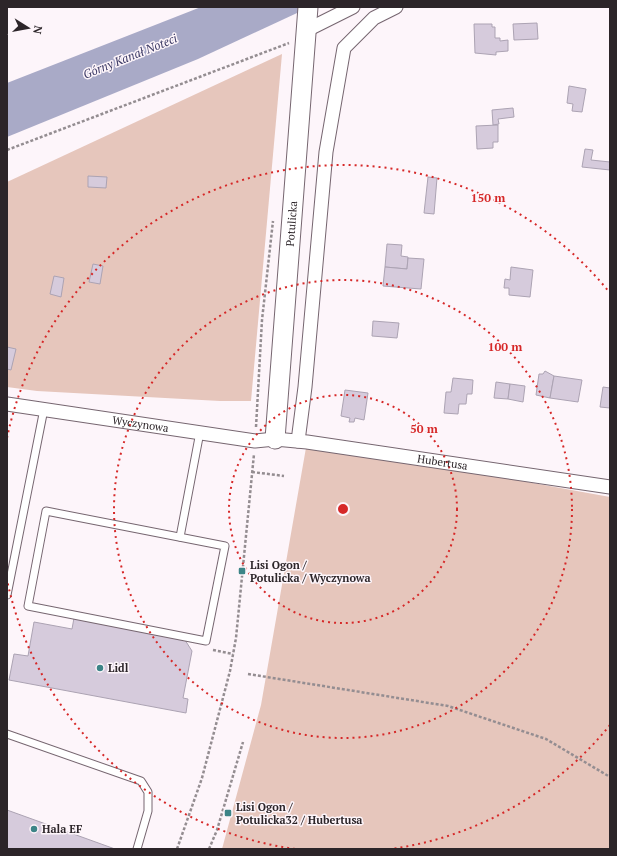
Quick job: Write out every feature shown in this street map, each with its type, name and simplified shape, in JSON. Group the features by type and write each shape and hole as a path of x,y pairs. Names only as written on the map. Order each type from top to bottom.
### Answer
{"street":[{"path":"307,18 353,7"},
{"path":"298,441 326,152 344,48 374,18 396,7"},
{"name":"Potulicka","path":"275,439 307,18"},
{"name":"Wyczynowa","path":"7,404 255,441 275,439"},
{"name":"Hubertusa","path":"275,439 298,441 610,487"}],"lane":[{"path":"7,596 44,409"},
{"path":"180,538 200,432"},
{"path":"46,511 180,538 225,546 206,641 28,606 46,511"},
{"path":"7,734 141,781 148,792 148,811 137,849"}],"path":[{"path":"7,150 289,43 288,50"},
{"path":"177,849 202,778 230,671 240,615 255,441 262,320 274,214"},
{"path":"252,472 284,476"},
{"path":"248,674 448,706 546,739 610,777"},
{"path":"209,849 217,830 243,742"}],"shaded area":[{"path":"282,54 251,401 220,401 37,391 7,387 7,182"},
{"path":"307,442 610,497 610,849 222,849 261,705"}],"water":[{"name":"Górny Kanał Noteci","path":"201,7 310,7 198,59 7,137 7,83"}],"building":[{"path":"537,23 538,39 514,40 513,24"},
{"path":"474,24 492,24 492,27 495,27 495,38 500,38 500,41 508,40 508,51 496,52 496,55 475,53"},
{"path":"569,86 586,89 582,112 572,111 573,104 567,103"},
{"path":"513,108 514,117 498,119 499,124 493,125 492,110"},
{"path":"498,125 498,142 493,142 493,148 477,149 476,126"},
{"path":"585,149 593,150 591,160 610,162 610,170 582,167"},
{"path":"88,176 107,177 106,188 88,187"},
{"path":"428,177 437,178 434,214 424,213"},
{"path":"387,244 402,245 401,256 408,257 407,269 385,267"},
{"path":"408,258 424,259 421,289 383,286 385,267 407,269"},
{"path":"93,264 103,266 100,284 89,282"},
{"path":"511,267 533,270 530,297 509,295 509,288 504,288 505,279 510,280"},
{"path":"54,276 64,278 61,297 50,294"},
{"path":"373,321 399,323 397,338 372,336"},
{"path":"7,347 16,349 11,370 7,369"},
{"path":"545,371 554,376 550,398 536,395 539,374 543,374"},
{"path":"554,376 582,380 578,402 550,398"},
{"path":"453,378 473,380 472,394 467,394 466,404 459,404 458,414 444,413 446,392 451,392"},
{"path":"496,382 510,384 508,399 494,398"},
{"path":"510,384 525,386 523,402 508,399"},
{"path":"603,387 610,388 610,408 600,407"},
{"path":"345,390 368,393 364,420 355,418 354,422 349,422 350,418 341,416"},
{"name":"Lidl","path":"74,618 185,640 192,651 183,698 188,699 186,713 9,680 14,654 28,656 34,622 72,629"},
{"name":"Hala EF","path":"7,810 115,849 7,849"}],"place":[{"name":"Lisi Ogon / Potulicka / Wyczynowa","path":"242,571"},
{"name":"Lidl","path":"100,668"},
{"name":"Lisi Ogon / Potulicka32 / Hubertusa","path":"228,813"},
{"name":"Hala EF","path":"34,829"}]}
